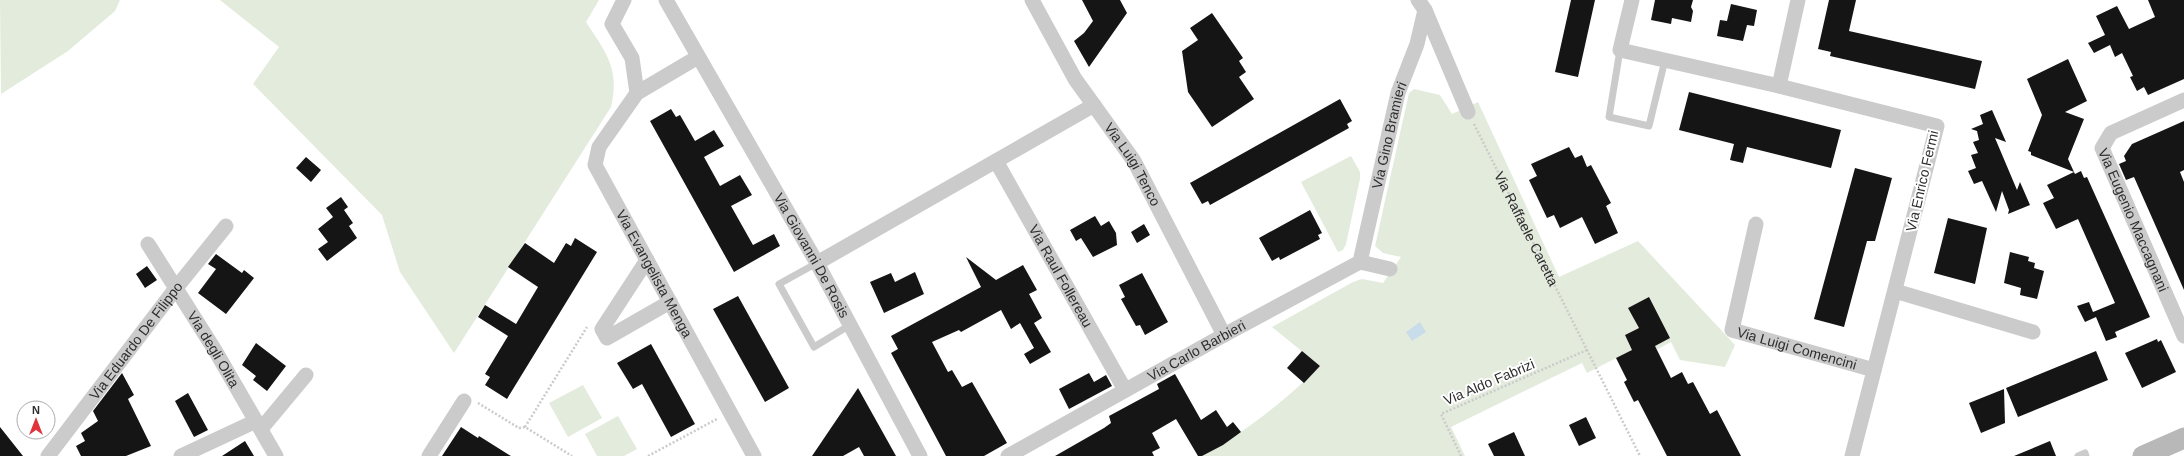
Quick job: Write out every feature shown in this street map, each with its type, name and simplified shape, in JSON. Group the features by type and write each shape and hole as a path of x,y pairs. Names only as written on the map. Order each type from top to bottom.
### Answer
{"main road":[{"path":"2143,456 2184,438"}],"street":[{"path":"624,0 612,24 632,58 637,93 698,57"},
{"name":"Via Giovanni De Rosis","path":"666,0 817,263 920,456"},
{"name":"Via Luigi Tenco","path":"1032,0 1075,79 1134,161 1224,335"},
{"path":"1620,50 1632,0"},
{"path":"1779,86 1798,0"},
{"path":"1421,5 1468,112"},
{"name":"Via Gino Bramieri","path":"1360,262 1398,93 1417,44 1421,5"},
{"name":"Via Enrico Fermi","path":"1620,50 1779,86 1937,126 1852,456"},
{"name":"Via Evangelista Menga","path":"637,93 599,147 595,165 754,456"},
{"name":"Via Eugenio Maccagnani","path":"2184,100 2111,132 2102,148 2184,336"},
{"path":"817,263 1094,105"},
{"name":"Via Raul Follereau","path":"996,161 1125,390"},
{"name":"Via Luigi Comencini","path":"1756,224 1732,330 1874,370"},
{"name":"Via Eduardo De Filippo","path":"48,456 176,288 226,226"},
{"name":"Via degli Olita","path":"148,244 176,288 276,456"},
{"path":"647,260 602,330 607,338 670,302"},
{"path":"1360,262 1390,269"},
{"name":"Via Carlo Barbieri","path":"1008,456 1224,335 1360,262"},
{"path":"1894,291 2033,332"},
{"path":"181,456 258,425 306,376"},
{"path":"429,456 464,401"}],"lane":[{"path":"1620,50 1609,117 1649,126 1665,60"},
{"path":"817,263 780,284 814,347 850,325"},
{"path":"2078,456 2085,453 2086,456"}],"path":[{"name":"Via Raffaele Caretta","path":"1468,112 1640,456"},
{"path":"525,427 590,322"},
{"name":"Via Aldo Fabrizi","path":"1461,456 1441,414 1587,350"},
{"path":"464,401 473,400 519,428 525,427 572,456"},
{"path":"648,456 730,412"}],"green space":[{"path":"0,0 120,0 115,11 68,51 1,94"},
{"path":"220,0 599,0 586,22 605,52 612,71 614,82 611,107 454,353 400,272 382,215 253,84 279,47"},
{"path":"1414,89 1440,95 1452,114 1478,102 1559,277 1638,241 1735,345 1725,367 1680,360 1671,342 1652,352 1650,348 1669,338 1629,308 1639,328 1625,335 1637,360 1626,353 1587,373 1582,363 1451,427 1465,456 1202,456 1234,437 1279,404 1320,366 1272,327 1353,282 1362,279 1383,283 1401,257 1383,253 1375,246 1409,93"},
{"path":"1351,156 1360,172 1360,179 1346,244 1343,250 1338,252 1301,182"},
{"path":"583,385 602,418 568,437 549,403"},
{"path":"618,416 637,449 624,456 597,456 585,434"}],"water":[{"path":"1420,322 1426,332 1412,341 1406,332"}],"building":[{"path":"1082,0 1120,0 1127,13 1089,67 1074,41 1084,33 1093,21"},
{"path":"1571,0 1595,0 1578,77 1555,72"},
{"path":"1655,0 1693,0 1691,7 1693,11 1691,22 1672,18 1671,24 1651,20"},
{"path":"1829,0 1856,0 1849,31 1982,61 1975,89 1830,56 1831,52 1818,49"},
{"path":"2148,0 2184,0 2184,79 2148,95 2144,87 2137,91 2130,77 2133,76 2122,53 2115,57 2110,45 2094,53 2088,43 2105,35 2096,16 2117,6 2129,29 2155,17"},
{"path":"1731,4 1757,10 1754,26 1747,25 1743,41 1717,36 1720,20 1727,21"},
{"path":"1212,13 1243,58 1239,61 1246,72 1239,77 1254,99 1212,127 1188,92 1182,51 1198,40 1190,28"},
{"path":"2068,59 2087,101 2065,112 2084,119 2068,159 2074,172 2031,155 2031,152 2028,151 2042,115 2027,79"},
{"path":"1689,92 1841,130 1831,168 1747,147 1743,163 1730,160 1734,144 1679,130"},
{"path":"1340,99 1352,121 1347,124 1349,128 1210,205 1208,201 1202,204 1190,183"},
{"path":"671,109 676,117 680,115 695,141 714,130 724,146 704,157 720,186 740,175 752,195 731,206 753,245 774,234 780,246 734,272 650,121"},
{"path":"1992,110 2006,142 1995,138 2017,190 2020,182 2030,205 2008,214 2009,210 2002,191 1996,212 1982,181 1974,184 1968,171 1976,168 1971,155 1978,153 1973,142 1979,140 1977,131 1971,129 1983,124 1980,115"},
{"path":"2184,121 2184,170 2180,172 2184,182 2184,290 2134,177 2126,180 2119,164 2126,161 2124,156 2132,144"},
{"path":"1569,147 1575,158 1582,155 1587,167 1591,165 1611,203 1606,206 1618,233 1595,244 1582,217 1560,228 1554,215 1547,218 1529,180 1537,176 1531,164"},
{"path":"306,157 321,170 311,182 296,168"},
{"path":"1855,168 1892,178 1875,241 1867,241 1844,327 1814,319"},
{"path":"2081,171 2084,178 2087,177 2150,317 2115,332 2117,337 2106,341 2096,317 2085,322 2077,306 2089,302 2093,312 2115,303 2078,219 2056,229 2043,203 2054,198 2047,185 2074,172 2075,174"},
{"path":"341,197 348,207 344,210 353,223 349,226 357,238 327,261 318,249 328,242 318,229 333,217 326,208"},
{"path":"1310,210 1322,233 1318,235 1320,239 1280,260 1279,257 1272,261 1259,238"},
{"path":"1095,216 1101,226 1109,221 1116,233 1117,245 1093,257 1081,238 1076,241 1070,230"},
{"path":"1948,218 1987,228 1975,284 1934,273"},
{"path":"1144,224 1150,235 1137,243 1131,232"},
{"path":"575,238 597,252 507,399 485,385 490,377 485,374 508,336 478,317 485,305 516,324 538,287 508,267 525,243 554,263 566,243 571,246"},
{"path":"2010,252 2029,257 2028,261 2035,263 2034,268 2044,271 2037,299 2020,295 2021,288 2004,283"},
{"path":"216,254 242,273 244,270 254,278 226,314 198,293 216,269 208,264"},
{"path":"966,257 996,280 1023,265 1037,290 1029,294 1042,318 1034,323 1051,352 1030,364 1024,354 1034,348 1020,323 1011,329 1001,310 961,332 959,330 932,342 948,372 952,370 962,387 972,382 1007,443 984,456 946,456 891,353 898,349 891,336 981,287"},
{"path":"147,266 157,280 145,288 136,274"},
{"path":"915,272 924,294 884,313 870,282 891,273 895,282"},
{"path":"1142,273 1168,322 1145,335 1140,325 1136,326 1121,299 1125,297 1119,285"},
{"path":"738,296 789,388 765,402 713,309"},
{"path":"1649,297 1670,338 1655,346 1671,378 1682,372 1688,384 1693,382 1710,414 1717,410 1741,456 1667,456 1638,400 1634,402 1624,382 1627,380 1616,358 1632,350 1625,335 1639,328 1628,308"},
{"path":"2157,339 2158,342 2161,340 2176,372 2142,388 2125,353"},
{"path":"256,343 286,366 267,391 253,380 256,376 242,365"},
{"path":"651,344 695,424 671,437 642,384 633,389 617,363"},
{"path":"1302,351 1320,366 1304,383 1287,368"},
{"path":"2096,351 2108,380 2018,417 2006,388"},
{"path":"122,373 134,395 128,399 151,446 126,456 81,456 76,446 85,441 81,433 98,421 93,411"},
{"path":"1089,373 1094,382 1106,375 1112,386 1069,409 1059,389"},
{"path":"1175,374 1201,420 1216,410 1227,427 1233,422 1241,432 1223,445 1202,456 1198,456 1176,419 1152,433 1160,448 1152,452 1154,456 1055,456 1104,428 1111,423 1109,416 1159,389 1157,384"},
{"path":"858,388 896,456 864,456 859,447 843,456 812,456"},
{"path":"2004,389 2005,423 1981,433 1969,403"},
{"path":"188,393 208,430 194,437 175,401"},
{"path":"1586,417 1596,438 1579,446 1569,425"},
{"path":"0,427 23,456 0,456"},
{"path":"461,427 478,438 479,436 511,456 442,456"},
{"path":"1514,432 1525,456 1494,456 1488,444"},
{"path":"245,441 254,456 222,456"},
{"path":"2050,441 2056,456 2014,456"}]}
